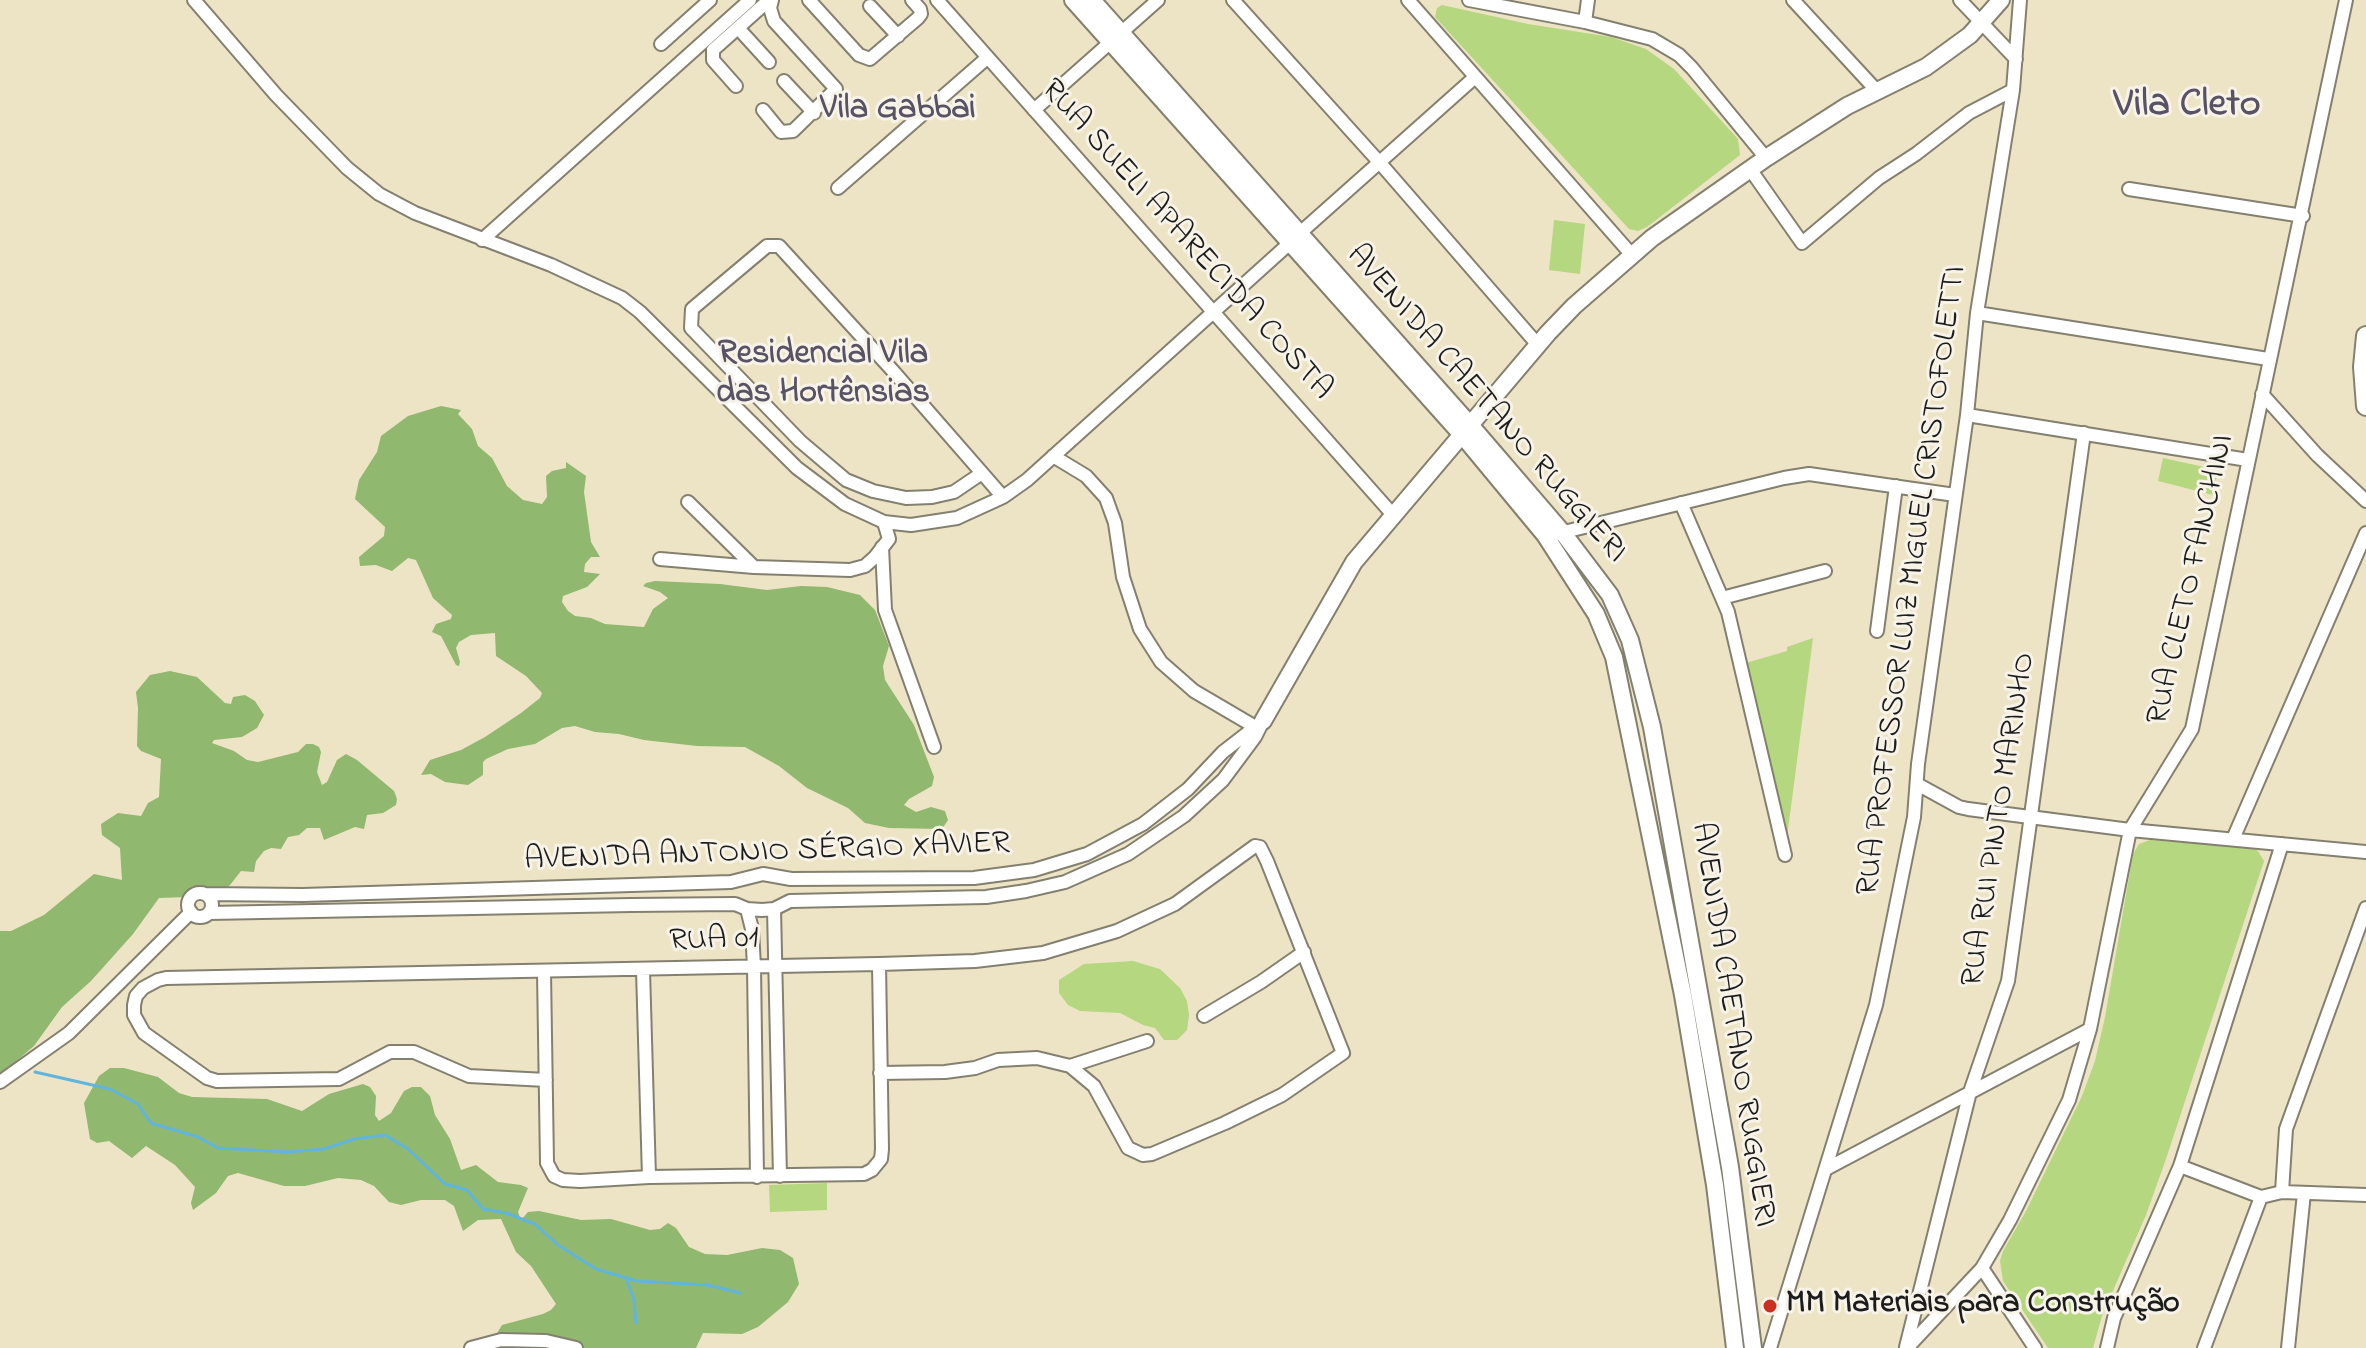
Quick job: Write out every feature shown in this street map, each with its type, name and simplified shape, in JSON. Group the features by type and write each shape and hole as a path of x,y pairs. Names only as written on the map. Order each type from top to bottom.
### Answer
{"main road":[{"name":"AVENIDA CAETANO RUGGIERI","path":"1073,0 1116,37 1467,431 1563,533 1610,595 1630,640 1652,727 1730,1167 1753,1348"},
{"name":"AVENIDA CAETANO RUGGIERI","path":"1092,0 1116,37"},
{"path":"1259,726 1354,562 1574,306 1631,254 1766,158 1847,106 1926,67 1982,24 2001,0"},
{"path":"2366,336 2363,367 2366,406"},
{"name":"AVENIDA CAETANO RUGGIERI","path":"1467,431 1545,535 1596,614 1614,657 1683,995 1715,1185 1735,1348"}],"street":[{"path":"194,0 276,95 347,168 379,194 415,213 551,265 622,298 640,312 797,468 845,504 884,522 911,525 957,518 1003,497 1053,456 1474,78"},
{"path":"661,44 710,0"},
{"path":"482,240 750,0"},
{"path":"736,86 713,60 713,50 770,0"},
{"path":"763,110 781,132 793,131 836,89 774,21 770,0"},
{"path":"809,0 865,59 870,59 921,14 912,0"},
{"name":"RUA SUELI APARECIDA COSTA","path":"937,0 1394,516"},
{"path":"1034,110 1158,0"},
{"path":"1233,0 1538,345"},
{"path":"1408,0 1631,254"},
{"path":"1469,0 1585,22 1652,39 1679,55 1766,158"},
{"path":"1585,22 1588,0"},
{"path":"1793,0 1877,91"},
{"name":"RUA PROFESSOR LUIZ MIGUEL CRISTOFOLETTI","path":"1763,1348 1772,1342 1876,1005 1914,817 1967,415 1977,313 2013,90 2020,0"},
{"name":"RUA CLETO FANCHINI","path":"1907,1348 1982,1268 2010,1220 2069,1100 2090,1029 2130,830 2192,729 2268,359 2303,216 2346,0"},
{"path":"1963,3 2016,59"},
{"path":"870,6 898,36"},
{"path":"738,28 769,62"},
{"path":"838,188 987,58"},
{"path":"784,81 814,113"},
{"path":"1750,169 1802,243 1879,178 1969,113 2013,90"},
{"path":"2129,189 2303,216"},
{"path":"982,473 954,492 932,497 895,496 846,480 800,441 691,328 690,317 698,302 767,246 774,245 785,250 982,473 1003,497"},
{"path":"1977,313 2268,359"},
{"path":"2262,394 2362,498 2366,513"},
{"path":"1967,415 2248,460"},
{"name":"RUA RUI PINTO MARINHO","path":"1907,1348 1970,1092 2008,981 2084,433"},
{"path":"1053,456 1086,476 1106,498 1115,523 1123,577 1140,629 1161,662 1194,691 1259,726"},
{"path":"1545,535 1809,474 1955,495"},
{"path":"1877,631 1896,486"},
{"path":"688,502 754,567"},
{"path":"1681,503 1732,627 1785,855"},
{"path":"660,559 754,567 850,570 865,566 889,539 884,522"},
{"path":"2233,839 2365,535 2366,525"},
{"path":"882,547 885,610 934,747"},
{"path":"1722,598 1825,571"},
{"name":"AVENIDA ANTONIO SÉRGIO XAVIER","path":"206,894 303,895 731,882 763,874 791,879 974,878 1034,870 1087,854 1143,824 1188,789 1223,752 1259,726"},
{"name":"AVENIDA ANTONIO SÉRGIO XAVIER","path":"209,913 741,906 774,909 790,901 986,897 1065,882 1128,854 1184,816 1223,780 1259,726"},
{"path":"1917,784 1959,807 2030,818 2366,852"},
{"path":"2107,1348 2114,1318 2180,1166 2282,844"},
{"name":"RUA 01","path":"546,1080 469,1076 414,1052 390,1052 339,1079 217,1081 207,1078 144,1033 134,1015 136,996 150,984 166,978 774,967 975,961 1043,953 1117,931 1175,904 1253,847 1260,847 1304,952"},
{"path":"790,901 793,894 791,879"},
{"path":"731,882 731,897 741,906 752,929 757,1177"},
{"path":"206,894 212,904 209,913 197,917 188,903 192,896 206,894"},
{"path":"2282,1192 2286,1129 2366,908"},
{"path":"774,909 780,1176"},
{"path":"0,1082 69,1033 191,912"},
{"path":"880,1073 945,1072 975,1068 998,1060 1037,1058 1070,1066 1094,1086 1128,1148 1143,1155 1152,1154 1282,1095 1343,1054 1304,952 1204,1016"},
{"path":"544,972 547,1163 554,1176 571,1181 757,1177 864,1174 877,1166 882,1149 879,964"},
{"path":"643,970 649,1177"},
{"path":"1826,1169 2090,1029"},
{"path":"1070,1066 1147,1041"},
{"path":"2180,1166 2261,1197 2282,1192 2366,1195"},
{"path":"2288,1348 2304,1193"},
{"path":"2204,1348 2261,1197"},
{"path":"1982,1268 2035,1348"},
{"path":"471,1348 546,1341 576,1348"}],"green space":[{"path":"1442,5 1528,24 1611,37 1646,49 1674,69 1738,139 1740,155 1647,227 1638,231 1629,229 1435,17 1437,8"},
{"path":"1554,220 1585,224 1580,274 1549,270"},
{"path":"441,406 461,410 458,414 472,429 478,446 492,458 507,486 523,500 542,504 547,497 546,476 552,471 566,468 566,462 586,476 584,492 591,542 600,557 591,557 585,564 584,572 600,574 587,587 563,596 562,602 575,616 605,624 644,627 653,609 668,598 643,586 655,581 767,590 827,587 860,595 875,610 889,646 883,666 885,680 914,725 934,777 932,786 904,805 916,812 931,807 945,811 948,820 942,829 889,828 865,823 848,808 807,788 779,766 745,747 644,740 575,726 562,728 535,744 508,749 486,759 483,775 468,785 445,782 431,774 421,775 430,760 461,750 485,737 521,713 542,693 526,676 496,656 495,633 471,635 459,642 456,648 460,662 459,666 456,665 441,636 432,632 436,624 451,619 452,615 433,598 416,560 408,558 392,571 376,565 360,566 359,557 384,536 385,527 355,499 359,480 377,452 381,436 408,416"},
{"path":"2163,458 2218,470 2213,495 2158,481"},
{"path":"1813,638 1786,845 1746,663 1787,651 1787,647"},
{"path":"170,671 197,677 225,703 231,704 233,697 245,695 255,701 264,715 257,728 242,737 214,740 212,743 258,762 298,752 306,744 313,744 321,752 317,772 322,785 327,782 337,760 346,754 394,791 396,805 383,813 367,815 364,829 355,827 324,840 320,828 307,828 299,835 288,837 281,849 264,851 256,861 254,872 241,871 230,885 215,896 159,898 133,934 91,981 62,1007 34,1046 8,1068 0,1086 0,931 11,931 44,915 94,874 122,880 120,848 102,835 101,824 118,813 141,816 148,803 159,797 161,759 141,751 137,746 136,692 150,675"},
{"path":"2150,840 2252,848 2264,861 2166,1159 2146,1215 2102,1316 2093,1348 2048,1348 2003,1281 2000,1261 2082,1096 2095,1061 2133,854 2139,844"},
{"path":"1133,961 1160,969 1180,988 1187,1001 1189,1015 1187,1030 1177,1040 1164,1040 1155,1028 1120,1013 1080,1011 1068,1005 1059,993 1059,980 1084,964"},
{"path":"110,1068 124,1068 158,1077 179,1093 192,1097 267,1099 302,1111 329,1094 363,1084 370,1087 376,1096 375,1115 379,1121 391,1113 404,1091 421,1087 430,1096 435,1115 450,1139 461,1170 476,1165 498,1182 528,1188 518,1212 521,1220 528,1212 539,1211 581,1220 611,1219 650,1230 660,1229 668,1223 676,1228 689,1247 705,1254 727,1255 762,1248 780,1250 793,1258 799,1284 788,1302 758,1327 742,1334 703,1333 696,1348 534,1348 507,1345 498,1342 496,1335 502,1325 543,1314 556,1304 531,1266 516,1252 501,1219 478,1220 463,1231 454,1206 445,1200 421,1200 401,1205 389,1202 374,1186 361,1180 338,1178 305,1186 284,1186 238,1173 228,1176 216,1193 193,1210 191,1203 195,1187 175,1165 146,1146 132,1158 109,1141 97,1143 90,1139 84,1103 99,1076"},
{"path":"827,1183 827,1210 770,1212 769,1185"}],"waterway":[{"path":"35,1072 110,1089 138,1104 151,1123 198,1137 218,1148 287,1152 324,1149 354,1139 385,1135 408,1149 445,1184 467,1190 483,1209 506,1213 535,1224 558,1245 596,1269 637,1281 708,1285 740,1293"},
{"path":"627,1280 634,1300 636,1323"}],"place":[{"name":"MM Materiais para Construção","path":"1770,1306"}],"district":[{"name":"Vila Cleto","path":"2187,107"},
{"name":"Vila Gabbai","path":"898,111"},
{"name":"Residencial Vila das Hortênsias","path":"823,376"}]}
